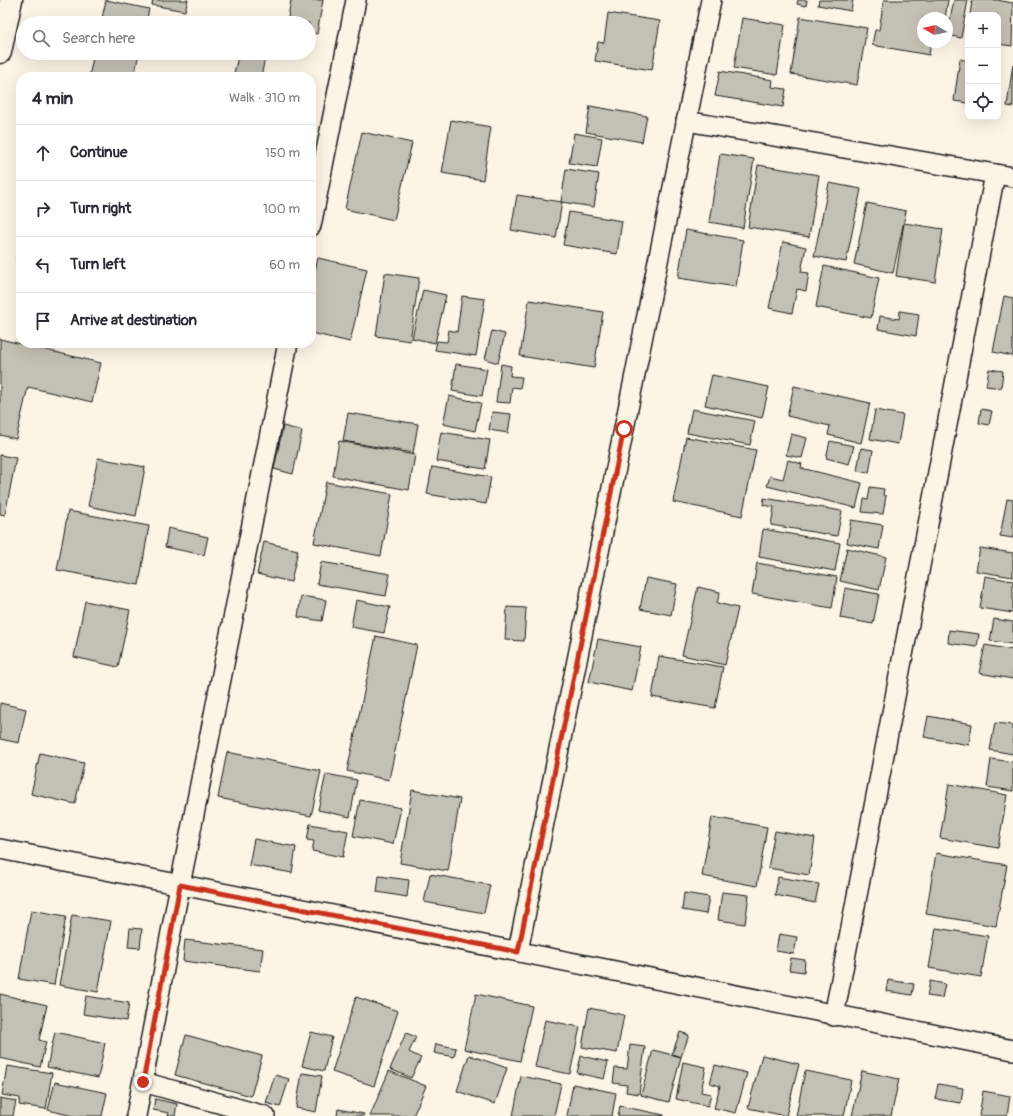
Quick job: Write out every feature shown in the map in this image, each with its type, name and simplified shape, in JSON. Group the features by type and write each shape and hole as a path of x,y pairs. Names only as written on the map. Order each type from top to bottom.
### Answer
{"main road":[{"path":"0,52 11,0"}],"street":[{"path":"316,201 356,0"},
{"path":"518,952 711,0"},
{"path":"686,121 1013,177"},
{"path":"834,1016 995,174"},
{"path":"136,1116 180,885 287,348"},
{"path":"0,849 834,1016 1013,1050"},
{"path":"143,1082 265,1116"}],"building":[{"path":"106,0 149,9 148,16 103,16"},
{"path":"153,0 188,0 185,11 152,5"},
{"path":"291,0 323,0 317,34 316,16 288,16"},
{"path":"798,0 807,0 806,6 797,4"},
{"path":"819,0 853,0 851,11 818,5"},
{"path":"884,0 948,0 946,12 917,12 917,48 930,48 929,55 872,45 875,30 879,30"},
{"path":"954,0 968,0 961,38 953,36 953,12 952,12"},
{"path":"972,0 997,0 1013,3 1012,46 1001,44 1001,12 970,12"},
{"path":"608,13 660,21 652,70 595,61 598,42 604,43"},
{"path":"800,17 867,28 857,85 791,74"},
{"path":"742,18 785,25 777,75 734,68"},
{"path":"960,59 965,60 965,103 954,101"},
{"path":"93,60 138,60 135,72 90,72"},
{"path":"237,60 265,60 262,72 234,72"},
{"path":"1013,64 1013,107 1007,106"},
{"path":"720,71 773,80 772,87 786,89 783,107 715,96"},
{"path":"590,106 647,116 642,142 586,132"},
{"path":"451,120 491,127 483,180 442,173"},
{"path":"362,132 412,143 394,220 345,209"},
{"path":"574,133 602,138 597,167 569,163"},
{"path":"720,154 754,159 743,228 709,222"},
{"path":"758,165 819,175 809,237 748,227"},
{"path":"566,169 599,174 594,207 561,202"},
{"path":"829,183 861,189 846,262 814,256"},
{"path":"517,195 562,202 556,238 511,230"},
{"path":"867,203 906,211 893,273 854,264"},
{"path":"569,212 622,221 617,254 563,245"},
{"path":"904,223 943,229 935,282 896,276"},
{"path":"686,230 743,240 736,287 678,278"},
{"path":"783,242 806,247 801,272 809,273 806,291 797,289 792,313 769,308"},
{"path":"318,258 367,269 350,342 316,334 316,267"},
{"path":"824,266 879,278 871,318 816,307"},
{"path":"385,273 419,278 410,341 376,336"},
{"path":"423,290 446,295 435,343 412,338"},
{"path":"462,296 485,299 476,356 435,350 437,341 447,342 449,330 457,332"},
{"path":"1004,296 1013,298 1013,356 993,352"},
{"path":"529,300 603,312 594,368 520,356"},
{"path":"900,311 919,314 916,336 878,329 880,316 899,319"},
{"path":"492,331 505,334 498,363 485,359"},
{"path":"0,339 16,343 16,348 38,348 101,363 92,402 28,387 16,439 0,435"},
{"path":"456,364 487,369 482,396 452,391"},
{"path":"501,364 511,366 510,376 522,377 520,388 512,387 510,403 496,402"},
{"path":"989,369 1003,371 1001,388 986,386"},
{"path":"712,375 769,387 762,418 705,405"},
{"path":"794,386 870,403 861,443 828,435 830,426 787,416"},
{"path":"449,396 481,403 475,431 443,424"},
{"path":"692,409 755,421 750,445 687,433"},
{"path":"981,409 992,411 989,425 979,423"},
{"path":"875,410 903,415 898,444 870,439"},
{"path":"492,412 511,414 508,433 489,430"},
{"path":"348,413 418,424 413,453 343,441"},
{"path":"283,426 302,431 293,474 274,469"},
{"path":"441,432 490,440 485,469 436,461"},
{"path":"791,434 807,438 802,458 786,455"},
{"path":"686,437 756,450 742,516 673,502"},
{"path":"339,441 415,455 409,490 333,476"},
{"path":"830,441 854,446 849,464 826,458"},
{"path":"861,448 873,450 869,473 857,471"},
{"path":"0,455 16,458 5,515 0,514"},
{"path":"98,458 145,467 136,516 88,506"},
{"path":"788,460 802,464 801,468 862,483 856,508 767,486 770,476 783,479"},
{"path":"432,467 491,477 486,504 427,494"},
{"path":"326,482 392,494 381,556 314,543"},
{"path":"870,487 884,489 883,495 886,496 883,514 862,512 864,499 868,500"},
{"path":"764,498 842,511 837,536 771,525 774,507 763,505"},
{"path":"1007,499 1013,500 1013,538 1000,536"},
{"path":"68,511 149,526 139,585 57,570"},
{"path":"851,520 883,525 879,549 847,543"},
{"path":"168,528 208,537 204,555 165,547"},
{"path":"763,529 840,543 835,571 759,557"},
{"path":"264,542 298,550 291,582 257,574"},
{"path":"847,548 886,557 879,590 840,581"},
{"path":"980,548 1013,553 1013,577 976,571"},
{"path":"321,562 390,574 386,596 317,584"},
{"path":"757,563 837,577 832,608 752,594"},
{"path":"985,576 1013,581 1013,613 980,608"},
{"path":"646,578 677,584 671,615 640,609"},
{"path":"698,587 720,592 717,603 738,608 725,665 682,655"},
{"path":"845,588 879,594 873,624 840,618"},
{"path":"301,596 326,600 322,621 298,617"},
{"path":"356,600 390,607 384,633 351,627"},
{"path":"85,601 130,610 118,667 74,657"},
{"path":"507,607 526,608 524,641 505,640"},
{"path":"994,619 1013,622 1013,644 990,641"},
{"path":"949,630 979,634 977,647 948,643"},
{"path":"376,636 417,645 389,780 347,771"},
{"path":"598,639 641,647 632,691 589,682"},
{"path":"985,645 1013,650 1013,679 979,673"},
{"path":"659,656 723,667 715,708 652,697"},
{"path":"0,703 26,709 19,743 0,739"},
{"path":"928,716 972,724 969,745 924,737"},
{"path":"995,723 1013,725 1013,754 990,750"},
{"path":"227,752 321,771 311,816 218,798"},
{"path":"40,753 84,763 75,804 31,794"},
{"path":"991,759 1013,762 1013,791 987,787"},
{"path":"326,774 357,780 350,817 318,810"},
{"path":"949,784 1007,795 998,848 940,838"},
{"path":"412,790 460,799 448,871 400,863"},
{"path":"360,800 401,808 393,844 353,836"},
{"path":"712,817 767,827 757,886 702,876"},
{"path":"310,824 348,831 343,857 312,851 314,841 307,840"},
{"path":"775,831 815,838 809,875 768,868"},
{"path":"254,839 296,847 292,873 249,865"},
{"path":"936,853 1007,865 996,926 926,914"},
{"path":"430,874 490,885 484,913 424,902"},
{"path":"379,876 409,880 407,897 377,892"},
{"path":"778,877 819,884 815,903 775,895"},
{"path":"722,892 749,895 745,924 718,920"},
{"path":"684,893 709,897 706,914 682,910"},
{"path":"31,910 66,916 54,985 19,979"},
{"path":"72,915 111,921 98,992 59,985"},
{"path":"130,928 142,929 140,948 128,947"},
{"path":"936,928 988,936 981,977 929,968"},
{"path":"779,934 797,937 794,954 776,951"},
{"path":"185,940 263,949 260,971 183,961"},
{"path":"791,958 805,960 804,972 789,970"},
{"path":"888,980 914,984 912,995 886,991"},
{"path":"930,981 945,984 942,998 927,996"},
{"path":"0,994 47,1005 39,1040 46,1042 40,1067 0,1058"},
{"path":"476,994 532,1006 520,1061 464,1049"},
{"path":"86,996 129,1003 126,1021 83,1014"},
{"path":"356,997 398,1011 374,1086 332,1072"},
{"path":"589,1008 624,1015 617,1053 582,1047"},
{"path":"545,1020 580,1027 570,1074 535,1067"},
{"path":"55,1032 105,1043 98,1078 47,1067"},
{"path":"311,1032 332,1037 324,1071 302,1066"},
{"path":"680,1032 689,1035 681,1057 672,1054"},
{"path":"406,1033 416,1037 409,1052 421,1058 411,1078 390,1069"},
{"path":"186,1035 262,1056 251,1096 175,1075"},
{"path":"436,1044 456,1048 454,1057 434,1053"},
{"path":"630,1045 645,1047 639,1094 626,1092 627,1085 613,1083 615,1068 627,1069"},
{"path":"653,1050 681,1057 669,1102 641,1095"},
{"path":"469,1055 507,1068 495,1104 457,1091"},
{"path":"762,1055 799,1064 786,1116 748,1108"},
{"path":"581,1056 608,1062 604,1079 577,1073"},
{"path":"683,1062 706,1067 701,1092 711,1094 708,1106 676,1099"},
{"path":"715,1065 747,1073 736,1113 714,1108 720,1086 710,1083"},
{"path":"7,1066 52,1073 46,1109 19,1105 20,1098 2,1095"},
{"path":"389,1071 426,1086 413,1116 370,1116"},
{"path":"805,1071 851,1080 844,1116 796,1116"},
{"path":"862,1071 899,1079 891,1116 852,1116"},
{"path":"302,1073 322,1076 316,1112 296,1108"},
{"path":"275,1075 289,1079 280,1107 266,1103"},
{"path":"521,1076 561,1084 554,1116 513,1116"},
{"path":"55,1082 107,1093 102,1116 73,1116 48,1110"},
{"path":"573,1084 616,1093 612,1116 567,1116"},
{"path":"938,1084 963,1088 961,1103 935,1099"},
{"path":"983,1091 1010,1096 1007,1116 979,1116"},
{"path":"0,1098 16,1101 13,1116 0,1116"},
{"path":"155,1099 177,1104 175,1116 168,1116 169,1113 153,1110"},
{"path":"620,1106 664,1115 664,1116 618,1116"},
{"path":"338,1109 364,1114 363,1116 337,1116"}],"route":[{"path":"143,1082 180,885 518,952 624,429"}]}
